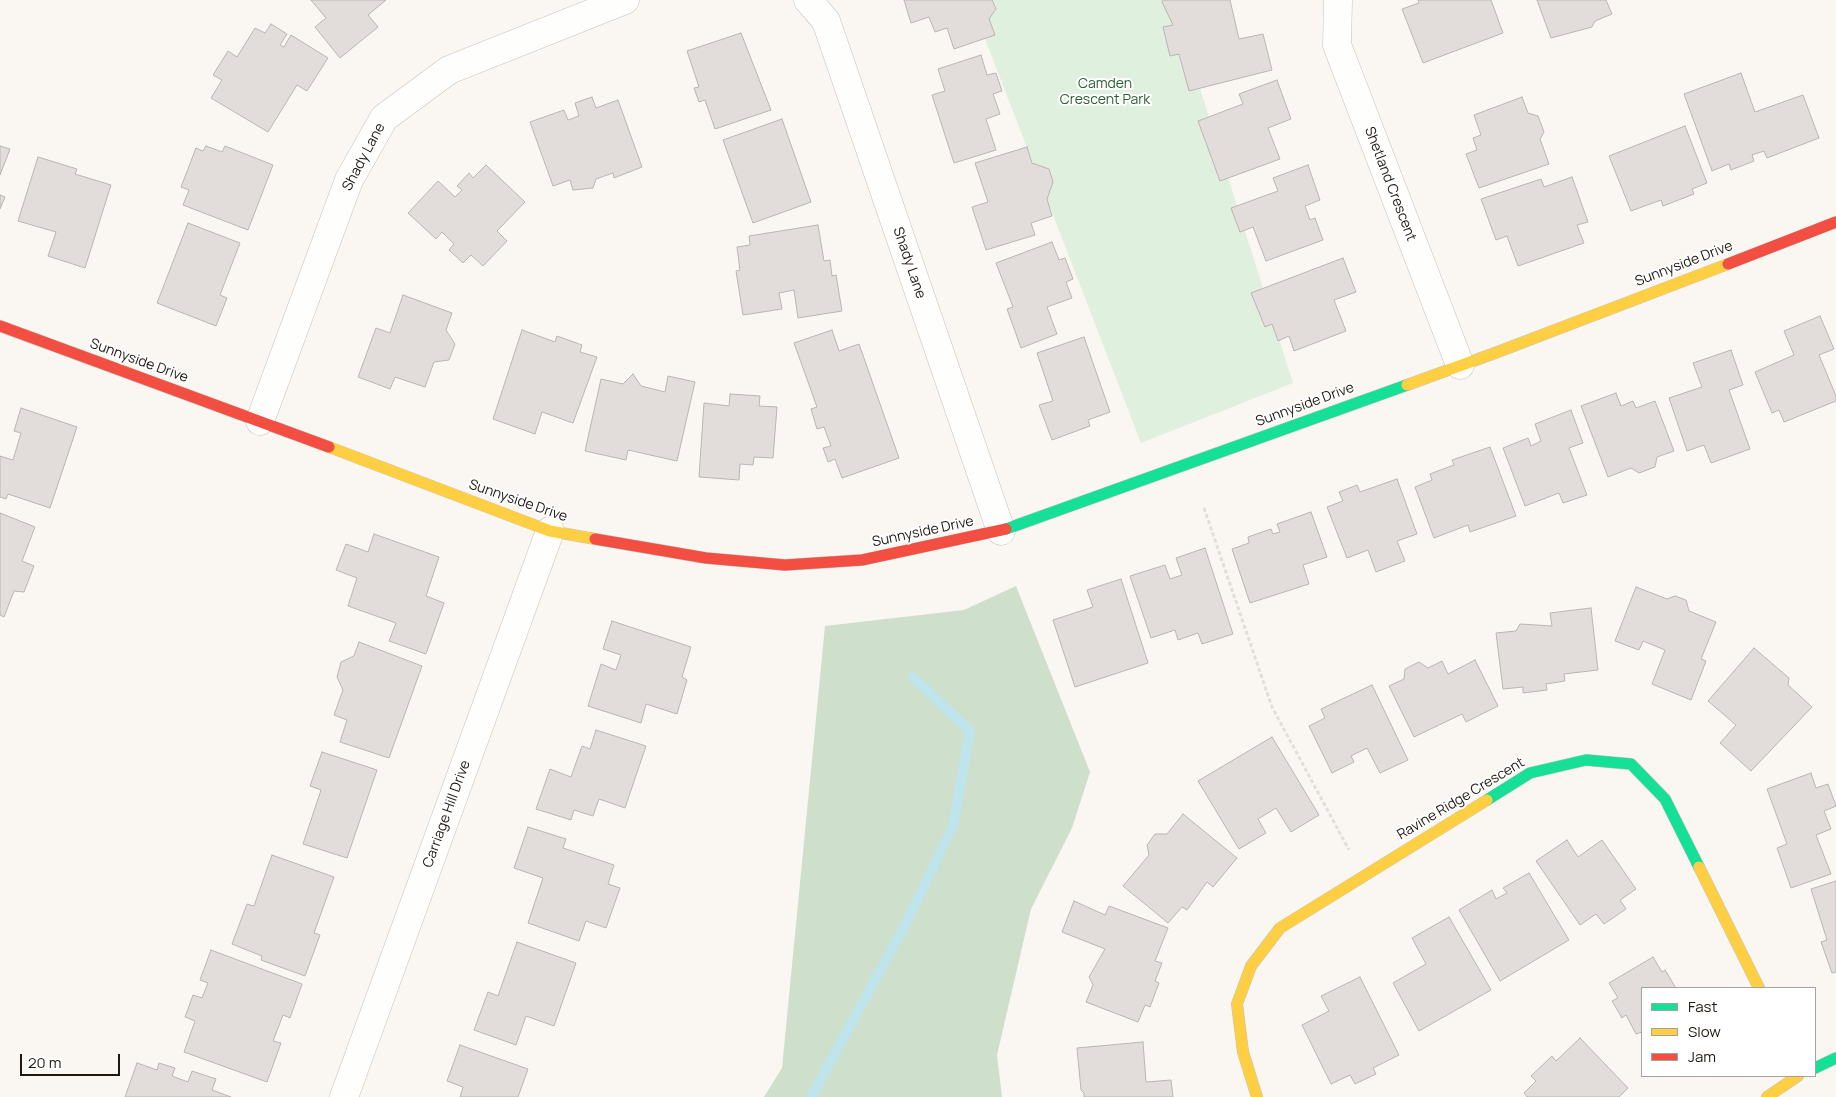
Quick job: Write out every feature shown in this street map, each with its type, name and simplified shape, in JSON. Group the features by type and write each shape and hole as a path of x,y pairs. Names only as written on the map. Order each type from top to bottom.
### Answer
{"street":[{"name":"Shady Lane","path":"260,421 349,180 384,118 449,70 625,0"},
{"name":"Shady Lane","path":"808,0 826,22 1002,531"},
{"name":"Shetland Crescent","path":"1338,0 1337,45 1460,365"},
{"name":"Sunnyside Drive","path":"0,326 260,421 550,531 706,558 785,565 862,560 1002,531 1460,365 1836,222"},
{"name":"Carriage Hill Drive","path":"344,1097 550,531"},
{"name":"Ravine Ridge Crescent","path":"1258,1097 1243,1052 1236,1004 1251,966 1280,928 1530,773 1586,760 1631,764 1665,800 1758,987"},
{"path":"1816,1068 1836,1058"},
{"path":"1768,1097 1797,1077"}],"path":[{"path":"1204,508 1272,707 1363,876"}],"green space":[{"name":"Camden Crescent Park","path":"970,0 1172,0 1293,383 1141,443"},
{"path":"1016,586 1090,772 1072,828 1031,909 997,1055 1002,1097 764,1097 782,1068 825,626 964,610"}],"building":[{"path":"311,0 386,0 368,15 378,27 340,58 315,27 326,18"},
{"path":"904,0 992,0 996,9 989,19 995,35 954,49 947,28 935,32 929,17 911,23"},
{"path":"1163,0 1230,0 1239,39 1263,34 1272,70 1189,91 1179,54 1170,56 1163,27 1173,25 1162,2"},
{"path":"1418,0 1491,0 1503,33 1423,63 1402,9 1419,3"},
{"path":"1537,0 1606,0 1612,14 1595,21 1592,27 1551,38"},
{"path":"271,24 287,34 280,45 284,47 291,35 328,58 307,91 297,85 268,132 211,98 222,80 213,75 228,51 237,57 255,28 265,33"},
{"path":"741,33 771,110 715,129 705,100 699,102 694,88 699,87 687,51"},
{"path":"981,55 987,75 996,73 1002,91 993,94 1000,114 986,119 996,150 954,163 932,95 945,91 938,69"},
{"path":"1741,73 1755,112 1803,95 1819,138 1767,158 1764,151 1752,155 1754,161 1731,170 1729,164 1712,171 1684,94"},
{"path":"1277,80 1291,119 1268,128 1280,159 1220,181 1198,121 1243,104 1239,94"},
{"path":"592,97 596,108 618,100 642,167 614,178 613,173 596,179 593,188 573,190 570,180 553,186 530,122 564,110 568,120 579,116 575,103"},
{"path":"1522,97 1528,113 1538,116 1544,132 1540,139 1549,164 1479,188 1466,154 1477,150 1473,138 1481,135 1474,115"},
{"path":"782,119 811,202 753,223 723,140"},
{"path":"1685,126 1707,183 1692,189 1694,194 1663,206 1661,200 1631,211 1609,156"},
{"path":"0,146 10,149 0,175"},
{"path":"206,146 222,152 225,146 273,165 248,230 183,205 189,190 181,187 196,148 203,151"},
{"path":"1027,147 1032,163 1049,169 1053,182 1047,199 1052,216 1031,223 1035,235 986,250 972,207 988,202 975,163"},
{"path":"38,157 77,169 75,174 111,185 85,268 48,256 56,232 18,221"},
{"path":"486,165 525,202 497,231 507,241 483,266 471,255 463,263 449,250 454,244 442,232 436,239 408,213 438,181 455,197 462,190 457,186 469,173 473,178"},
{"path":"1308,165 1320,200 1305,206 1310,220 1315,218 1323,240 1266,261 1253,227 1240,232 1231,208 1278,191 1273,178"},
{"path":"1572,177 1588,222 1577,225 1584,243 1518,266 1507,236 1496,240 1481,199 1541,179 1544,187"},
{"path":"0,195 5,197 0,209"},
{"path":"188,223 240,243 220,295 227,298 216,326 157,303"},
{"path":"818,225 824,261 830,260 832,276 836,275 842,311 798,318 794,290 779,293 782,309 743,315 736,271 740,270 737,247 750,245 749,236"},
{"path":"1052,242 1059,260 1065,258 1073,279 1066,282 1072,298 1047,307 1057,334 1021,348 1007,309 1013,307 996,263"},
{"path":"1343,258 1356,292 1334,300 1346,331 1294,351 1289,336 1278,341 1272,324 1265,327 1251,293"},
{"path":"403,295 452,313 446,330 455,344 449,360 434,362 425,387 395,377 390,389 358,377 376,328 390,333"},
{"path":"1820,316 1834,349 1819,355 1836,396 1836,401 1784,422 1779,410 1772,413 1755,372 1794,355 1784,331"},
{"path":"522,330 555,342 557,336 582,345 580,352 597,357 573,423 542,412 535,434 493,419"},
{"path":"832,330 839,351 859,344 899,458 842,478 835,459 828,462 823,448 831,446 824,427 817,429 811,409 817,407 794,343"},
{"path":"1084,337 1110,412 1088,420 1090,426 1052,440 1039,405 1053,401 1037,353"},
{"path":"1731,350 1743,385 1729,390 1750,449 1711,463 1704,445 1687,451 1669,398 1702,387 1693,363"},
{"path":"633,374 641,386 665,392 668,376 695,382 677,461 628,450 626,460 585,451 601,379 623,384"},
{"path":"1616,393 1621,406 1633,401 1636,408 1655,401 1674,451 1657,457 1655,467 1639,473 1631,468 1608,477 1581,406"},
{"path":"730,394 760,396 759,406 777,407 773,458 754,457 753,465 740,464 739,480 699,477 704,403 729,406"},
{"path":"21,408 77,427 50,508 8,494 6,499 0,497 0,456 13,460 21,433 14,431"},
{"path":"1571,410 1583,443 1569,448 1587,495 1563,503 1559,493 1525,506 1503,448 1528,438 1531,446 1541,441 1535,424"},
{"path":"1490,447 1516,516 1470,532 1468,525 1434,538 1415,487 1432,480 1430,474 1454,465 1452,460"},
{"path":"1397,479 1417,534 1397,541 1405,561 1376,572 1368,550 1347,558 1327,507 1343,501 1339,492 1357,485 1360,492"},
{"path":"1311,512 1327,557 1303,565 1309,584 1250,603 1232,549 1249,543 1248,537 1271,529 1273,534 1280,532 1277,524"},
{"path":"0,513 35,527 22,561 34,566 24,592 14,591 4,617 0,615"},
{"path":"374,534 439,557 426,596 444,603 426,654 389,641 396,623 348,606 357,578 336,570 346,544 368,552"},
{"path":"1205,548 1233,634 1202,644 1198,633 1178,640 1175,630 1151,638 1130,576 1165,565 1170,579 1182,575 1176,558"},
{"path":"1121,579 1148,663 1075,687 1053,620 1093,607 1087,590"},
{"path":"1636,587 1667,599 1675,596 1686,600 1689,611 1716,622 1701,659 1706,661 1691,700 1652,684 1665,650 1643,641 1639,650 1615,641"},
{"path":"1591,608 1598,670 1564,674 1565,681 1546,684 1547,690 1523,693 1523,687 1503,689 1496,633 1516,631 1520,624 1552,626 1550,613"},
{"path":"612,621 691,647 682,677 687,680 677,714 646,704 641,723 588,706 601,664 616,670 621,655 603,649"},
{"path":"359,642 422,666 389,758 340,742 347,720 334,715 343,690 337,677 341,662 354,656"},
{"path":"1754,648 1789,678 1788,685 1812,707 1751,771 1720,743 1736,725 1708,701"},
{"path":"1475,660 1498,706 1466,722 1462,714 1414,737 1389,686 1404,679 1405,669 1419,662 1428,668 1442,661 1448,674"},
{"path":"1372,685 1408,760 1380,773 1367,748 1351,756 1354,762 1332,773 1309,726 1325,718 1321,709"},
{"path":"596,730 646,746 625,808 599,799 593,816 574,810 571,820 536,809 550,769 571,777 582,746 590,749"},
{"path":"1272,737 1319,815 1291,832 1276,808 1258,819 1266,833 1239,849 1198,781"},
{"path":"322,752 377,770 347,858 303,844 321,790 310,786"},
{"path":"1811,773 1816,788 1828,784 1836,806 1824,811 1831,829 1816,835 1831,874 1791,888 1777,848 1787,844 1767,789"},
{"path":"1183,814 1237,858 1213,887 1207,882 1187,910 1182,907 1168,923 1123,886 1149,855 1147,845 1155,834 1167,834"},
{"path":"528,827 566,839 563,848 614,865 608,884 620,888 606,928 586,921 579,941 528,923 543,878 514,868"},
{"path":"1567,840 1578,857 1602,840 1636,889 1620,900 1626,909 1604,924 1596,914 1580,925 1536,861"},
{"path":"272,855 334,877 314,933 320,935 305,976 261,960 262,956 232,944 247,904 254,906"},
{"path":"1529,873 1569,940 1500,981 1459,910 1492,890 1496,899 1507,893 1503,888"},
{"path":"1836,881 1836,972 1832,973 1821,942 1827,940 1811,889"},
{"path":"1074,901 1105,915 1109,906 1168,928 1155,961 1162,963 1155,981 1159,983 1150,1007 1145,1005 1138,1022 1086,1002 1093,985 1089,977 1105,949 1062,932"},
{"path":"1449,917 1491,990 1419,1031 1393,983 1426,964 1412,938"},
{"path":"517,942 576,963 554,1026 526,1016 516,1045 474,1030 488,992 498,996"},
{"path":"211,950 302,984 290,1018 283,1015 273,1041 281,1043 267,1082 184,1052 195,1021 185,1017 193,995 202,998 208,983 200,980"},
{"path":"1653,957 1662,972 1665,970 1675,987 1641,987 1641,1032 1636,1034 1626,1015 1622,1018 1612,1001 1618,998 1609,983"},
{"path":"1360,977 1399,1055 1373,1068 1376,1074 1355,1084 1350,1075 1331,1084 1302,1025 1329,1011 1321,996"},
{"path":"1580,1038 1628,1088 1619,1097 1527,1097 1524,1093 1536,1081 1531,1076 1552,1056 1556,1061"},
{"path":"1143,1042 1146,1082 1171,1080 1173,1097 1084,1097 1084,1093 1081,1090 1077,1048"},
{"path":"460,1045 528,1069 518,1097 460,1097 463,1087 447,1081"},
{"path":"137,1063 157,1070 159,1063 175,1068 172,1076 188,1082 192,1071 216,1079 212,1090 231,1097 125,1097"}],"waterway":[{"path":"811,1097 903,929 953,826 970,731 913,677"}],"traffic: fast":[{"path":"1006,529 1407,385"},
{"path":"1487,800 1530,773 1586,760 1631,764 1665,799 1699,867"},
{"path":"1816,1068 1836,1058"}],"traffic: slow":[{"path":"1407,385 1728,264"},
{"path":"329,447 550,531 595,539"},
{"path":"1257,1097 1243,1052 1237,1004 1251,966 1280,928 1487,800"},
{"path":"1699,867 1759,987"},
{"path":"1767,1097 1797,1077"}],"traffic: jam":[{"path":"1728,264 1836,222"},
{"path":"0,326 329,447"},
{"path":"595,539 706,558 785,565 862,560 1006,529"}]}
